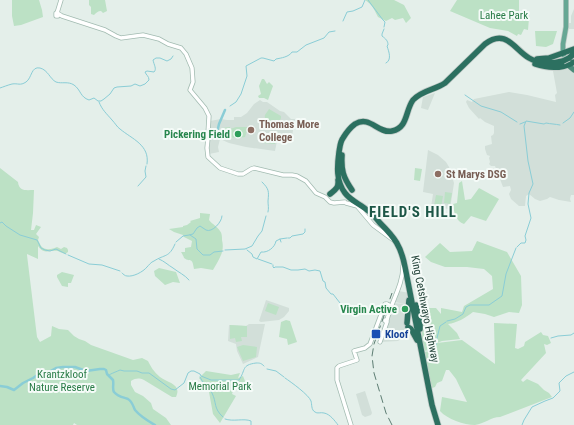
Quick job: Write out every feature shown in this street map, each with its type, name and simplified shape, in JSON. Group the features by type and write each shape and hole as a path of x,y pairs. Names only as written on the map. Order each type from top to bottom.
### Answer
{"highway":[{"path":"327,197 337,188 339,184 338,164 341,142 353,126 364,121 370,122 385,131 397,130 402,126 415,98 424,92 445,83 487,43 498,39 506,40 511,42 518,50 530,57 539,59 549,58 560,53 570,59"},
{"path":"352,190 345,179 342,166 344,144 347,135 355,126 364,124 371,125 380,132 398,132 406,124 411,108 418,98 446,84 488,44 498,41 509,44 528,57 540,62 552,63 570,59"},
{"name":"King Cetshwayo Highway","path":"347,135 342,145 339,166 340,177 343,186 352,198 371,210 398,240 402,249 405,257 438,425"},
{"name":"King Cetshwayo Highway","path":"338,178 346,202"},
{"name":"King Cetshwayo Highway","path":"346,202 352,201 373,215"},
{"name":"King Cetshwayo Highway","path":"346,202 365,208 373,215 392,236 403,257 434,415 438,425"},
{"path":"409,286 408,325 417,340 423,360"},
{"path":"412,292 420,314 421,344"}],"main road":[{"path":"61,0 59,14 105,30 121,38 143,35 159,39 168,44 181,48 186,54 192,68 193,82 191,92 208,114 209,118 207,155 217,165 224,170 238,174 243,174 254,168 283,175 297,176 305,180 315,192 327,197 331,202 346,202 362,209 373,225 395,242 402,257 403,272 379,342"},
{"path":"566,1 570,59"},
{"path":"351,425 336,379 337,369 339,366 357,360 356,352 370,344 399,285"},
{"path":"386,321 388,305"}],"shaded area":[{"path":"574,9 574,29 569,29 569,23 571,23 571,16"},
{"path":"574,64 574,195 571,195 571,202 550,197 540,201 529,194 526,196 525,206 519,206 511,199 509,194 511,190 510,186 503,187 495,166 491,166 489,164 490,156 487,155 485,146 492,144 491,136 494,133 494,126 480,118 479,119 469,108 466,102 467,100 472,102 474,99 509,92 556,102 555,95 557,93 553,71 563,69"},
{"path":"435,93 428,110 421,108 423,97"},
{"name":"Thomas More College","path":"260,100 267,102 284,112 291,119 295,119 292,136 282,134 281,141 277,141 275,151 246,147 220,139 218,147 219,152 209,154 210,121 221,119 234,120 234,117 241,117 247,113 254,104"},
{"name":"St Marys DSG","path":"428,150 438,155 449,167 454,183 450,209 431,207 433,194 423,192"},
{"path":"399,291 409,293 406,326 402,338 398,341 381,342 393,303 405,304 395,302"},
{"path":"266,300 289,308 289,311 279,320 261,322 259,321"},
{"path":"249,324 265,324 258,357 243,364 237,351 236,344 228,341 229,325 246,326"},
{"path":"365,391 372,413 371,415 365,417 362,415 356,394"}],"green space":[{"path":"12,0 39,0 43,17 14,26 12,16"},
{"path":"89,0 105,0 107,11 103,13 99,11 94,15 91,14"},
{"path":"365,0 394,0 404,5 411,18 406,23 403,18 395,20 392,18 386,21 378,17"},
{"name":"Lahee Park","path":"457,0 519,0 519,18 529,18 528,30 524,29 521,35 518,34 517,36 508,31 490,28 450,11"},
{"path":"535,31 557,31 553,44 546,47 536,46"},
{"path":"262,79 264,79 267,84 269,82 273,86 268,100 259,98 258,96 261,94 259,86"},
{"path":"269,109 281,116 278,125 269,122 266,119 265,115"},
{"name":"Pickering Field","path":"230,127 230,129 236,127 247,127 245,137 224,137 222,128"},
{"path":"264,135 276,137 275,144 263,143"},
{"name":"Krantzkloof Nature Reserve","path":"0,168 18,182 22,189 34,190 31,230 34,230 36,225 41,227 36,234 39,237 38,240 41,246 47,249 57,247 61,249 64,247 68,250 65,254 58,251 45,251 40,249 38,246 38,259 27,254 37,337 40,342 51,336 52,326 59,329 68,330 74,336 91,345 133,360 142,358 148,361 158,375 176,387 176,397 172,397 141,379 131,381 131,385 135,392 143,396 151,403 153,409 166,418 171,425 77,425 74,423 73,425 0,425"},
{"path":"415,168 422,169 420,181 414,180"},
{"path":"462,181 465,200 471,199 479,188 499,199 486,221 471,216 464,224 457,219 453,204 457,203 459,183"},
{"path":"445,192 452,193 450,204 444,203"},
{"path":"436,195 443,196 441,207 434,206"},
{"path":"200,213 210,214 209,220 222,234 222,252 213,270 201,268 194,269 192,261 184,258 181,252 185,252 185,248 191,247 192,241 169,229 187,225 191,222 190,221 200,218"},
{"path":"477,241 507,252 521,276 522,305 519,313 509,312 494,317 473,312 455,323 448,324 457,333 460,339 437,343 462,340 495,364 494,323 517,324 515,348 518,349 524,346 525,342 541,332 543,335 548,336 551,343 547,345 544,344 546,353 521,380 523,382 527,379 538,384 552,397 475,425 456,421 447,417 440,411 442,397 467,402 456,379 449,370 446,370 442,381 437,383 435,387 432,388 424,352 430,351 432,346 429,350 424,351 421,317 424,315 425,318 427,308 436,308 441,314 441,308 462,312 464,306 493,289 492,276 484,269 445,267 431,262 425,257 440,243 450,252 472,251"},
{"path":"159,268 176,272 180,283 173,282 165,285 155,276 154,271"},
{"path":"62,272 74,275 71,283 68,283 68,287 62,286 57,277 57,275"},
{"path":"268,303 279,307 276,315 265,311"},
{"path":"286,320 290,321 297,342 288,345 287,339 279,337 281,322"},
{"path":"230,325 247,326 247,337 241,337 242,341 236,342 235,338 230,339"},
{"path":"243,345 257,347 256,357 243,361 237,347"},
{"name":"Memorial Park","path":"206,371 231,375 240,373 238,378 243,376 245,381 241,389 235,385 232,394 236,396 220,423 213,414 209,392 199,378"}],"waterway":[{"path":"343,21 347,12 362,7 365,0"},
{"path":"368,0 385,22 384,27"},
{"path":"384,29 382,36 388,42 387,46 390,56 388,62 386,63"},
{"path":"230,106 236,102 241,94 247,76 246,66 261,58 274,61 282,58 291,54 292,52 297,52 306,45 324,38 329,32 335,31"},
{"path":"0,88 12,84 24,83 28,80 33,70 40,68 43,69 56,82 70,83 74,85 86,99 89,100 94,98 101,101 110,94 114,88 131,86 135,84 140,86 145,84 149,80 149,77 145,72 155,71 153,60 160,58 167,61 173,56"},
{"path":"465,95 481,106 501,112 517,122"},
{"path":"99,102 103,110 118,127 135,139 143,147 146,152 147,164"},
{"path":"216,137 219,124 225,110"},
{"path":"563,123 570,118 574,112"},
{"path":"517,247 521,243 525,243 526,240 525,236 531,218 528,204 529,193 533,184 528,161 524,126 526,121 560,125"},
{"path":"520,124 525,122"},
{"path":"138,186 146,177 146,166"},
{"path":"262,182 268,190 268,212"},
{"path":"176,242 183,236 193,234 200,226 208,231 211,230 220,221 222,216"},
{"path":"225,250 245,249 252,246 262,231 266,216"},
{"path":"0,223 2,222 20,235 37,240 41,248 45,250 50,251 56,249 66,254"},
{"path":"288,238 303,234 305,229"},
{"path":"190,235 196,239 197,249 203,255 210,255 214,252 223,251"},
{"path":"280,239 287,238"},
{"path":"247,250 257,259 261,252 269,251 276,241 280,239 281,242"},
{"path":"122,273 126,276 135,275 145,269 152,262 169,254 175,244"},
{"path":"447,321 455,319 463,314 466,307 470,305 489,305 502,296 506,274 516,248"},
{"path":"68,255 89,264 102,265 120,271"},
{"path":"159,259 189,280"},
{"path":"258,259 272,264"},
{"path":"273,265 274,268 283,267 291,270 305,269 309,271 320,271 326,288 340,303"},
{"path":"436,346 440,326 446,322"},
{"path":"551,338 571,335 574,333"},
{"path":"109,375 120,370 149,373 171,389 175,390 184,383 188,373 191,371 194,371 211,380 239,380 244,368 248,365 259,363 264,366"},
{"path":"0,386 14,390 39,374 47,373 56,368 75,367 86,371 104,369 113,380 114,392 119,396 128,399 137,412 155,425"},
{"path":"267,369 276,371 284,377"},
{"path":"522,425 532,407 553,398 560,391 559,383 566,376 574,372"},
{"path":"200,377 212,393 216,408 223,417"},
{"path":"285,378 310,398 314,411 328,415 338,425"},
{"path":"225,419 248,420 251,421 251,425"}],"railway":[{"path":"392,293 374,344 372,356 374,373 386,413 392,425"}],"place":[{"name":"Thomas More College","path":"251,130"},
{"name":"Pickering Field","path":"238,134"},
{"name":"St Marys DSG","path":"438,174"},
{"name":"Virgin Active","path":"405,309"},
{"name":"Kloof","path":"376,334"}],"district":[{"name":"FIELD'S HILL","path":"413,212"}]}
